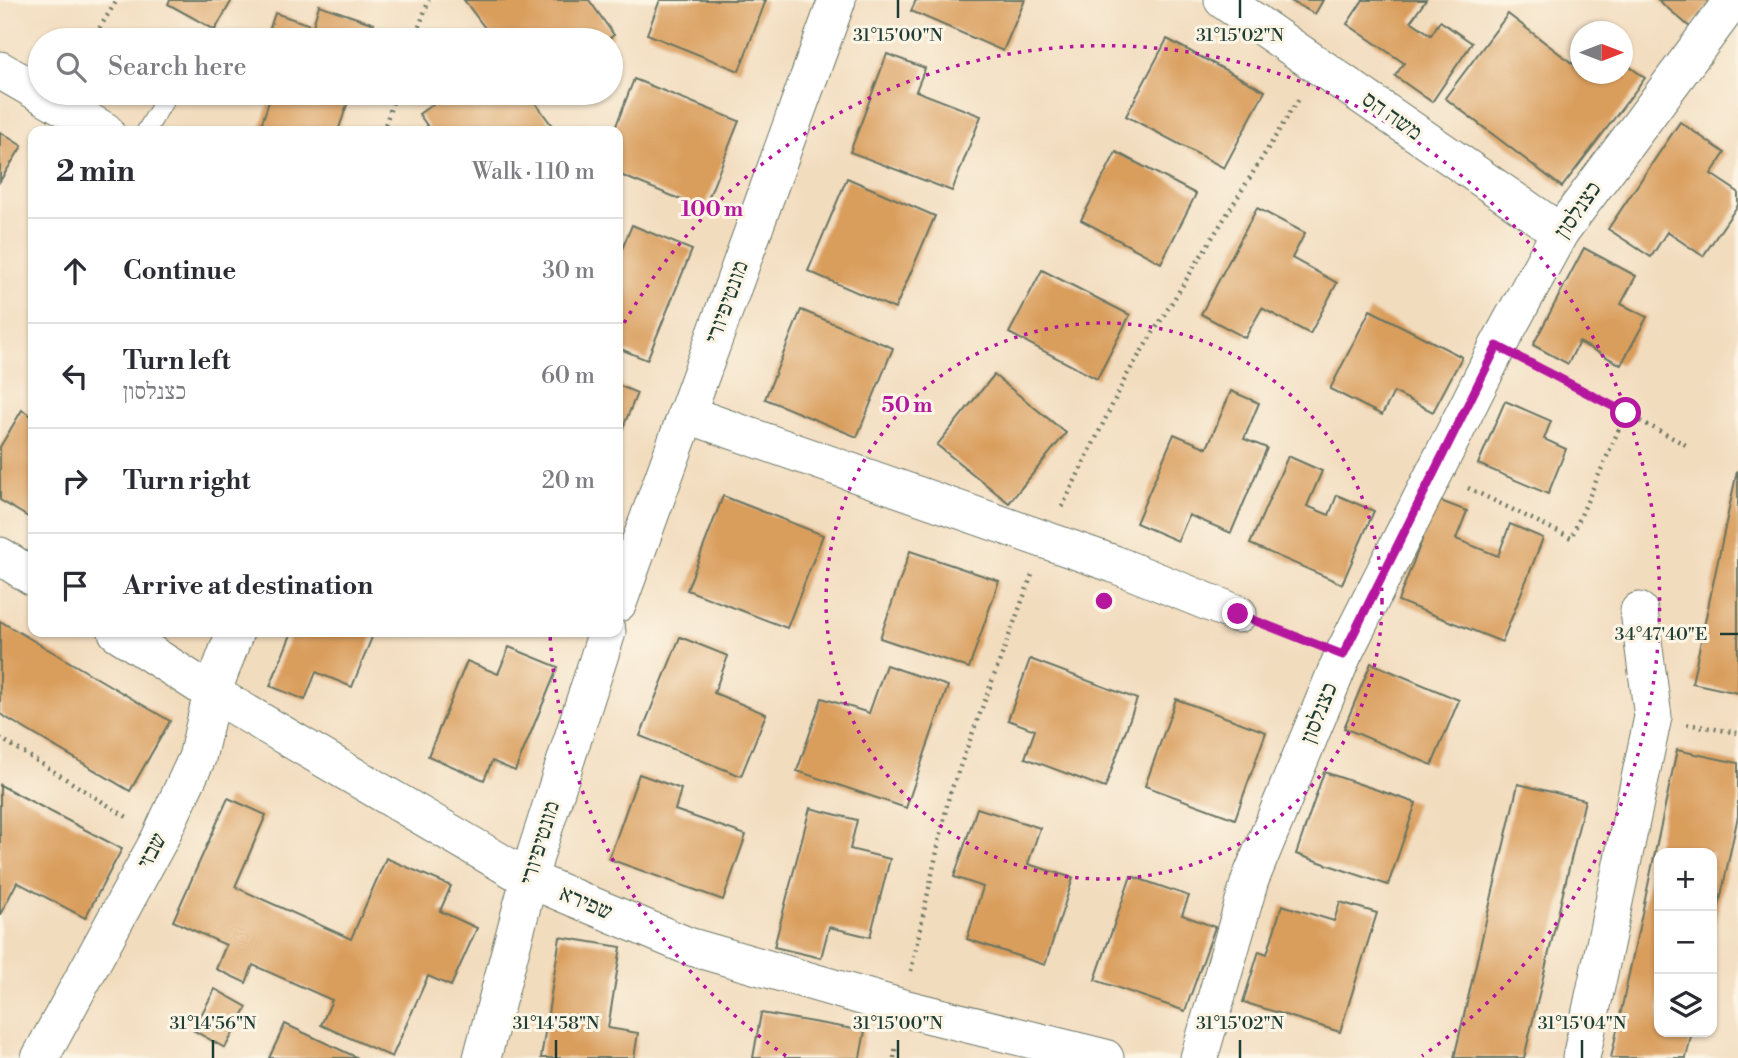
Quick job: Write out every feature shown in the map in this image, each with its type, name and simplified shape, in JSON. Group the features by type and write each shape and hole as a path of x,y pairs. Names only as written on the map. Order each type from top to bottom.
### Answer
{"street":[{"name":"מונטיפיורי","path":"623,589 837,0"},
{"name":"משה הס","path":"1223,0 1560,232"},
{"name":"כצנלסון","path":"1199,1058 1250,880 1343,655 1497,346 1560,232 1733,0"},
{"path":"0,70 28,86"},
{"path":"60,105 96,126"},
{"path":"686,414 1091,556 1238,614"},
{"path":"0,556 28,574"},
{"path":"1581,1058 1653,717 1639,611"},
{"name":"שפירא","path":"125,637 212,693 529,879 688,946 903,1007 1105,1058"},
{"name":"שבזי","path":"40,1058 160,838 197,758 212,693 232,637"},
{"name":"מונטיפיורי","path":"482,1058 529,879 605,637"}],"lane":[{"path":"149,126 162,105"}],"path":[{"path":"100,28 117,0"},
{"path":"418,28 429,0"},
{"path":"385,126 392,105"},
{"path":"1497,346 1686,445"},
{"path":"1435,472 1571,538 1626,413"},
{"path":"1238,614 1343,655"},
{"path":"1653,717 1738,733"},
{"path":"0,738 160,838"}],"building":[{"path":"170,0 232,0 216,28 211,28 168,4"},
{"path":"464,0 589,0 609,28 485,28"},
{"path":"660,0 766,0 739,71 647,34"},
{"path":"916,0 1025,0 1003,51 911,11"},
{"path":"1289,0 1323,0 1315,14"},
{"path":"1363,0 1426,0 1411,21 1431,35 1440,21 1472,43 1432,102 1395,76 1404,63 1347,24"},
{"path":"1658,0 1712,0 1690,27"},
{"path":"319,5 374,24 373,28 270,28 275,13 313,26"},
{"path":"1508,14 1570,62 1570,84 1633,84 1633,69 1645,78 1562,187 1445,98"},
{"path":"1167,39 1265,91 1224,168 1126,116"},
{"path":"887,54 925,68 916,91 981,116 952,191 850,152"},
{"path":"634,79 739,121 704,209 623,176 623,126 616,126"},
{"path":"268,105 347,105 340,126 261,126"},
{"path":"431,105 537,105 552,126 427,126 419,114"},
{"path":"1680,122 1725,153 1711,174 1738,192 1738,205 1703,256 1667,232 1651,257 1608,229"},
{"path":"0,132 22,146 0,181"},
{"path":"1116,152 1196,194 1161,263 1081,220"},
{"path":"847,178 935,216 895,309 808,271"},
{"path":"1257,208 1305,233 1292,258 1337,283 1310,334 1262,308 1245,338 1201,314"},
{"path":"632,225 692,250 647,360 623,350 623,247"},
{"path":"1584,248 1636,276 1621,304 1647,317 1621,365 1579,342 1568,364 1533,345"},
{"path":"1042,270 1130,315 1097,379 1009,333"},
{"path":"801,310 893,348 857,437 765,399"},
{"path":"1370,310 1462,357 1433,412 1394,392 1382,415 1330,389"},
{"path":"994,375 1066,433 1009,503 937,445"},
{"path":"623,387 637,393 623,428"},
{"path":"1231,391 1259,403 1244,439 1267,448 1231,533 1189,515 1178,541 1136,523 1174,434 1207,448"},
{"path":"1505,401 1551,421 1544,439 1566,449 1548,494 1478,464"},
{"path":"22,410 28,414 28,517 0,500 0,447"},
{"path":"1288,456 1322,471 1307,506 1329,515 1337,495 1374,511 1342,584 1250,544"},
{"path":"1738,471 1738,693 1692,683"},
{"path":"723,496 823,535 787,628 687,590"},
{"path":"1438,500 1467,511 1456,539 1498,556 1510,524 1543,538 1502,642 1398,601"},
{"path":"910,551 999,581 969,668 880,638"},
{"path":"0,621 170,721 130,791 0,714"},
{"path":"290,637 372,637 352,687 316,672 305,700 270,686"},
{"path":"680,637 728,656 714,693 766,714 741,776 640,736"},
{"path":"509,647 558,667 515,771 492,761 484,780 428,756 467,661 498,674"},
{"path":"1030,659 1137,699 1105,788 1025,758 1035,730 1008,720"},
{"path":"1371,663 1459,700 1432,765 1344,728"},
{"path":"886,665 948,686 906,808 797,771 822,698 869,713"},
{"path":"1176,699 1266,732 1235,819 1145,786"},
{"path":"1677,750 1738,763 1738,816 1717,915 1717,848 1656,848"},
{"path":"1324,772 1416,803 1388,885 1296,854"},
{"path":"639,774 681,789 675,810 746,835 723,900 609,859"},
{"path":"1518,784 1585,800 1524,1058 1454,1058"},
{"path":"0,785 122,849 85,918 17,882 0,915"},
{"path":"228,798 266,815 235,887 351,939 386,858 451,886 440,911 477,928 451,986 428,976 392,1057 321,1025 332,1000 253,965 246,983 216,969 226,945 173,921"},
{"path":"810,808 857,820 850,849 890,859 870,937 829,927 821,958 774,947"},
{"path":"977,808 1040,828 1028,864 1073,878 1045,965 967,939 983,887 954,877"},
{"path":"1654,857 1654,1037 1691,1037 1686,1058 1611,1058"},
{"path":"1131,876 1189,896 1182,915 1215,927 1185,1011 1095,980"},
{"path":"1340,902 1377,913 1340,1032 1243,1002 1259,951 1267,954 1282,905 1334,921"},
{"path":"560,937 621,947 608,1028 638,1033 634,1058 541,1058"},
{"path":"215,989 247,1007 225,1048 193,1030"},
{"path":"761,1013 865,1031 860,1058 753,1058"},
{"path":"285,1024 358,1058 269,1058"}],"route":[{"path":"1238,614 1343,655 1497,346 1626,413"}]}
